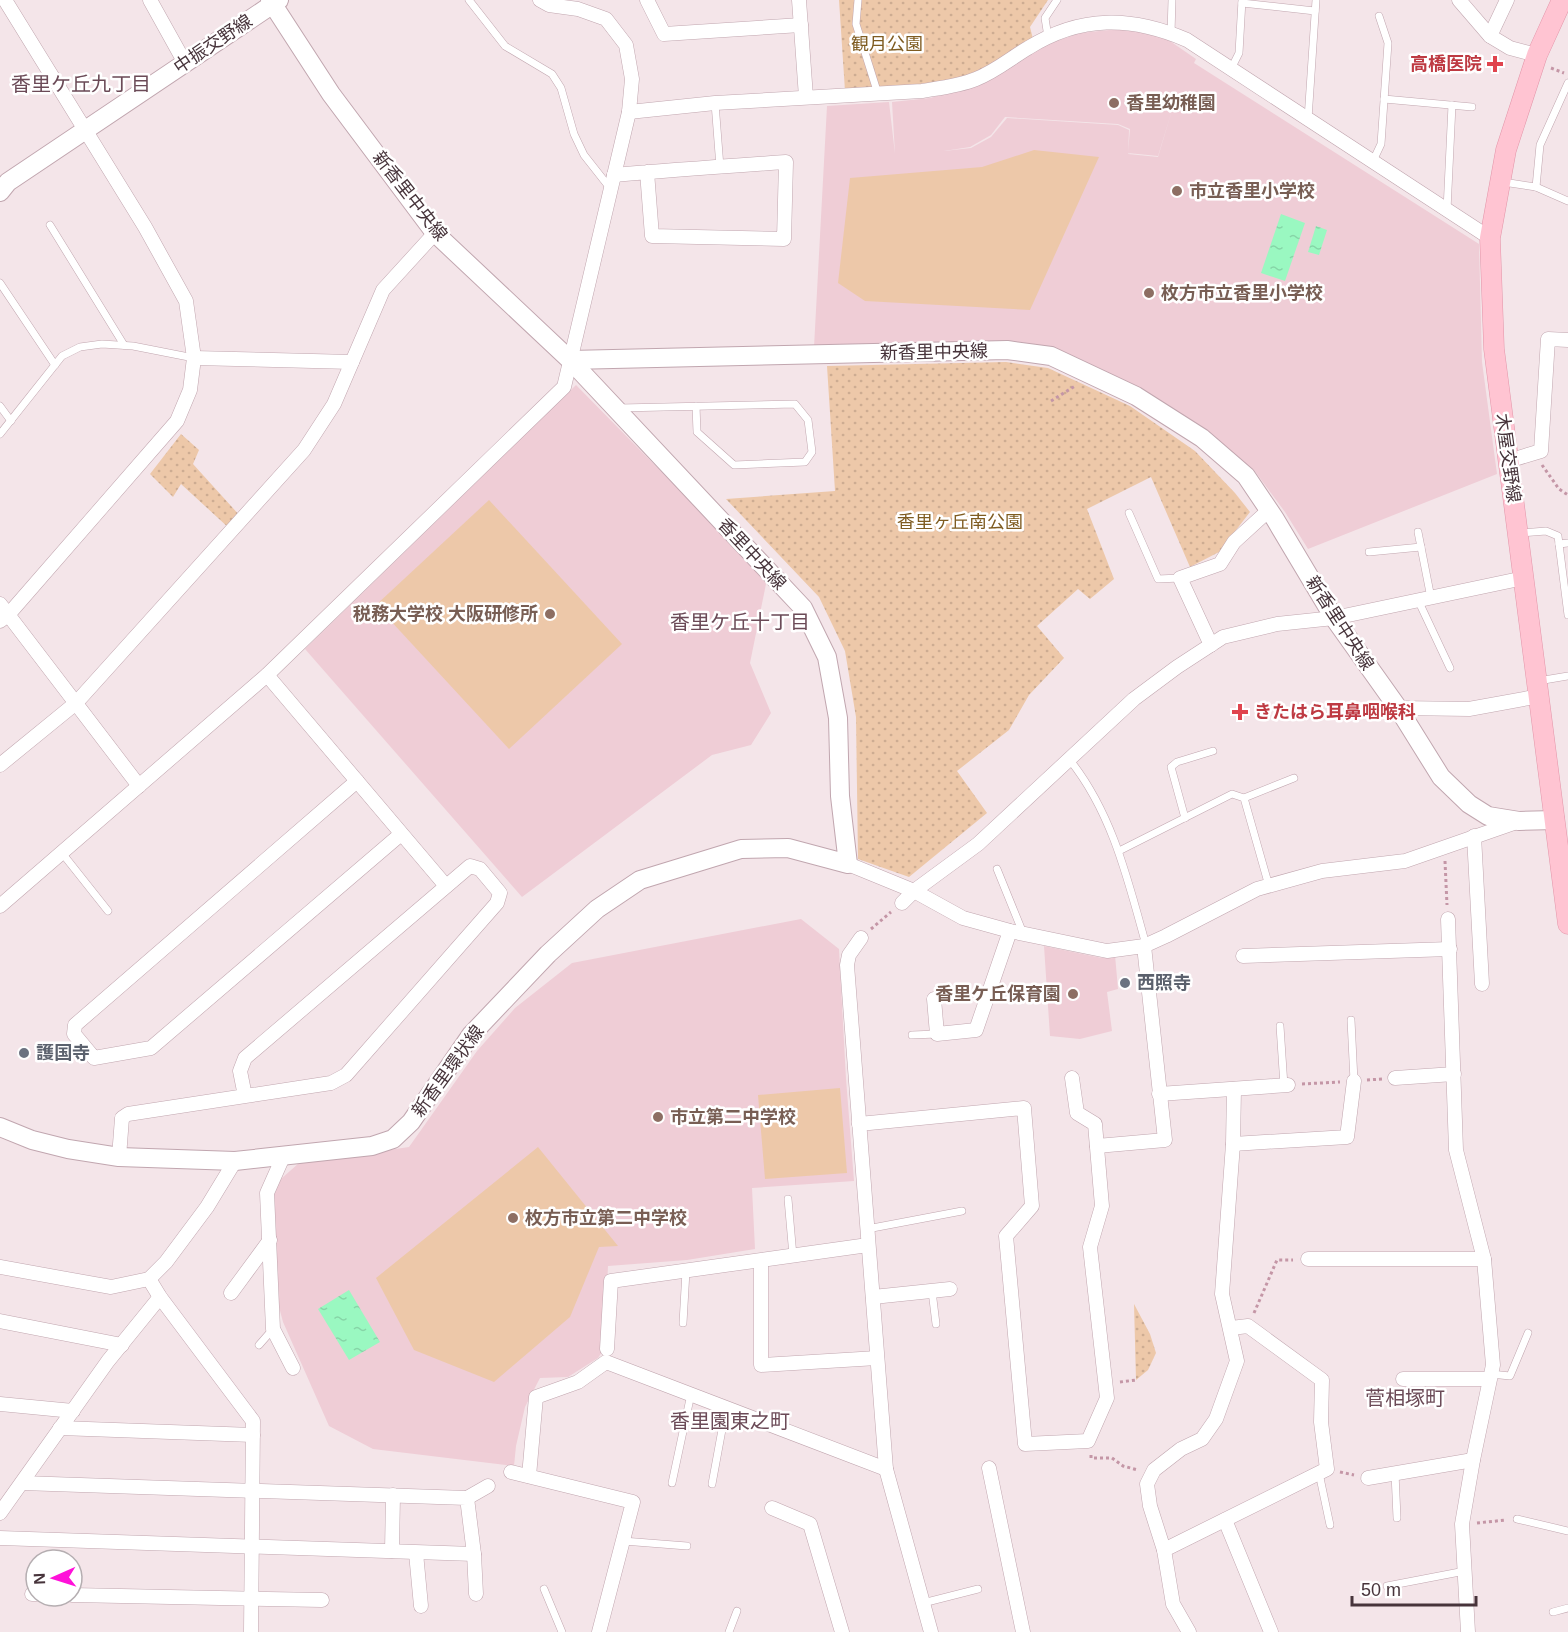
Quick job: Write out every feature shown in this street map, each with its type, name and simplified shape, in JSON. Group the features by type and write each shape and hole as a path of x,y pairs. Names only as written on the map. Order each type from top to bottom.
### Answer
{"main road":[{"name":"木屋交野線","path":"1562,0 1537,55 1506,150 1490,238 1494,349 1568,924"}],"street":[{"path":"4,0 145,227 186,301 194,358 190,390 177,421 3,613 139,786"},
{"path":"150,0 186,63"},
{"path":"0,906 267,675 564,387 629,112 632,79 626,45 606,20 578,9 549,5 540,0"},
{"path":"647,0 664,34 801,25"},
{"path":"799,0 806,97"},
{"path":"1459,0 1490,36 1510,48 1537,55"},
{"path":"1490,36 1507,0"},
{"name":"中振交野線","path":"0,192 8,183 274,1"},
{"name":"新香里中央線","path":"274,1 331,94 435,233 570,360 1007,350 1051,356 1136,396 1202,438 1246,476 1334,618 1398,708 1441,777 1469,804 1488,816 1519,821 1555,820"},
{"path":"629,112 715,103 922,91 976,79 1001,67 1048,37 1074,27 1096,22 1131,22 1187,40 1490,238"},
{"path":"614,175 647,172 786,162 784,239 652,236 647,172"},
{"path":"0,765 76,704 304,450 334,404 383,290 435,233"},
{"path":"1508,461 1541,451 1548,339 1568,340"},
{"path":"194,358 352,362"},
{"name":"香里中央線","path":"570,360 803,608 827,657 838,718 840,796 848,864"},
{"path":"1211,645 1180,578 1220,564 1234,542 1269,510"},
{"path":"902,903 914,891 978,844 1134,699 1177,667 1222,638 1276,624 1334,618 1524,578"},
{"path":"267,675 446,886"},
{"path":"1398,708 1469,709 1539,689"},
{"path":"357,781 75,1025 74,1034 94,1058 151,1048 401,834"},
{"path":"848,864 914,891 963,918 1016,932 1107,951 1145,945 1257,889 1322,871 1405,861 1519,821"},
{"path":"1473,836 1482,984"},
{"name":"新香里環状線","path":"0,1127 32,1140 68,1149 118,1156 235,1161 372,1146 393,1139 411,1122 471,1035 548,954 597,909 640,880 741,849 788,848 848,864"},
{"path":"118,1156 122,1118 128,1114 331,1083 346,1075 497,903 500,893 480,869 470,866 245,1058 240,1071 245,1096"},
{"path":"1448,919 1456,1150 1484,1259 1493,1365 1462,1524 1468,1632"},
{"path":"934,999 937,1034 976,1030 1016,932"},
{"path":"861,938 849,955 847,965 886,1469 931,1632"},
{"path":"1097,1146 1165,1140 1145,945"},
{"path":"1243,956 1450,949"},
{"path":"1395,1078 1454,1074"},
{"path":"859,1124 1024,1108 1032,1206 1006,1236 1025,1444 1088,1441 1107,1398 1090,1247 1102,1206 1095,1124 1077,1113 1072,1078"},
{"path":"1233,1144 1347,1137 1354,1081"},
{"path":"1159,1094 1286,1085"},
{"path":"1189,1632 1173,1604 1164,1550 1150,1506 1147,1485 1154,1470 1181,1449 1202,1439 1216,1419 1237,1361 1222,1294 1233,1144 1234,1089"},
{"path":"283,1157 267,1193 273,1329 292,1368"},
{"path":"0,1267 111,1287 149,1279 166,1262 207,1208 235,1161"},
{"path":"231,1293 270,1240"},
{"path":"607,1348 611,1281 868,1245"},
{"path":"1308,1259 1484,1259"},
{"path":"761,1261 761,1365 877,1358"},
{"path":"149,1279 253,1421 251,1632"},
{"path":"873,1297 950,1289"},
{"path":"2,1507 22,1483 108,1360 122,1346 160,1297"},
{"path":"0,1322 122,1346"},
{"path":"1164,1550 1323,1471 1322,1380 1248,1326 1231,1328"},
{"path":"529,1476 536,1397 578,1382 606,1362 886,1469"},
{"path":"1403,1379 1490,1377"},
{"path":"0,1404 73,1411"},
{"path":"60,1428 253,1435"},
{"path":"1368,1478 1473,1460"},
{"path":"989,1468 1023,1632"},
{"path":"511,1472 633,1502 599,1632"},
{"path":"22,1483 467,1498 488,1486"},
{"path":"392,1551 393,1495"},
{"path":"467,1498 476,1594"},
{"path":"772,1508 810,1524 842,1632"},
{"path":"1225,1520 1271,1632"},
{"path":"0,1538 474,1554"},
{"path":"416,1553 421,1606"},
{"path":"84,1595 322,1600"}],"lane":[{"path":"469,0 505,46 552,74 561,88 574,134 584,156 611,190"},
{"path":"858,0 856,24 878,94"},
{"path":"1048,37 1045,18 1057,0"},
{"path":"1171,33 1172,0"},
{"path":"1308,118 1316,0"},
{"path":"1231,69 1239,53 1242,1 1315,10"},
{"path":"1373,161 1381,144 1388,43 1380,16"},
{"path":"1536,186 1539,145 1568,83"},
{"path":"1384,99 1472,107"},
{"path":"715,103 720,167"},
{"path":"1447,210 1452,105"},
{"path":"1500,182 1536,186 1568,201"},
{"path":"50,225 124,345"},
{"path":"0,283 55,365"},
{"path":"0,434 62,356 80,347 102,344 124,345 194,358"},
{"path":"615,408 696,406 795,404 808,420 812,452 805,462 734,465 697,432 696,406"},
{"path":"0,405 11,421"},
{"path":"1128,513 1158,579 1180,578"},
{"path":"1418,531 1425,599 1450,668"},
{"path":"1518,534 1546,531 1558,536 1568,615"},
{"path":"1559,544 1568,543"},
{"path":"1370,552 1421,547"},
{"path":"1539,689 1568,676"},
{"path":"1185,818 1171,767 1177,762 1213,752"},
{"path":"1069,759 1084,777 1119,851 1145,945"},
{"path":"1119,851 1232,794 1244,798 1294,778"},
{"path":"1244,798 1269,886"},
{"path":"62,853 108,911"},
{"path":"997,869 1016,932"},
{"path":"1351,1020 1354,1081"},
{"path":"1281,1026 1286,1085"},
{"path":"912,1035 937,1034"},
{"path":"788,1199 793,1256"},
{"path":"867,1229 962,1211"},
{"path":"683,1323 686,1271"},
{"path":"932,1291 936,1324"},
{"path":"259,1345 273,1329"},
{"path":"1490,1377 1510,1376 1528,1333"},
{"path":"672,1483 691,1395"},
{"path":"712,1484 726,1408"},
{"path":"1323,1471 1330,1526"},
{"path":"1395,1473 1397,1518"},
{"path":"1517,1519 1568,1531"},
{"path":"623,1541 687,1546"},
{"path":"1387,1586 1465,1571"},
{"path":"923,1603 978,1589"},
{"path":"544,1590 562,1632"},
{"path":"1553,1612 1568,1608"},
{"path":"729,1632 737,1611"}],"path":[{"path":"1051,402 1080,383"},
{"path":"1536,453 1546,474 1559,489 1568,495"},
{"path":"1445,848 1448,919"},
{"path":"861,938 902,903"},
{"path":"1248,1326 1277,1260 1308,1259"},
{"path":"1091,1452 1091,1458 1112,1458 1123,1466 1136,1470"},
{"path":"1323,1471 1368,1478"},
{"path":"1462,1524 1517,1519"}],"shaded area":[{"name":"枚方市立香里小学校","path":"1129,28 1167,39 1196,59 1194,63 1479,244 1482,362 1497,474 1308,549 1285,512 1254,470 1206,435 1053,349 814,347 827,106 889,102 895,154 892,102 930,98 979,85 1048,44 1080,33","holes":["1173,107 1158,157 1128,154 1158,156","1005,117 1118,124 1130,129 1128,152 1129,130 1118,125 1007,118 991,137 971,148 944,151 970,147 991,135"]},
{"name":"税務大学校 大阪研修所","path":"576,385 767,579 750,663 771,713 751,745 712,755 522,897 305,649"},
{"name":"枚方市立第二中学校","path":"801,919 839,949 854,1181 752,1188 755,1249 687,1260 608,1266 604,1349 598,1358 568,1377 540,1378 525,1407 514,1466 373,1449 329,1426 283,1322 275,1292 273,1186 299,1163 409,1147 477,1051 515,1008 572,963"},
{"path":"1044,946 1102,958 1115,955 1118,989 1107,992 1112,1031 1080,1039 1050,1036"}],"green space":[{"name":"観月公園","path":"839,0 1048,0 1030,27 1033,39 975,74 941,83 845,91"},
{"path":"1034,150 1099,157 1030,310 865,301 838,283 850,178 982,167"},
{"name":"香里ヶ丘南公園","path":"1006,362 1048,368 1130,406 1195,451 1250,512 1219,552 1190,567 1151,477 1087,509 1114,579 1090,599 1078,589 1037,626 1064,658 1029,695 1009,730 957,771 987,813 909,877 858,859 856,717 845,651 819,597 726,499 835,491 827,366"},
{"path":"181,434 199,450 193,464 241,517 230,529 181,484 173,497 150,474"},
{"path":"489,500 622,644 509,749 376,605"},
{"path":"840,1088 847,1173 765,1179 758,1095"},
{"path":"538,1147 618,1246 599,1247 570,1317 494,1382 414,1350 376,1278"},
{"path":"1134,1304 1150,1334 1156,1353 1148,1370 1136,1380"}],"water":[{"path":"1281,214 1305,223 1285,281 1261,273"},
{"path":"1316,226 1327,230 1319,255 1308,252"},
{"path":"349,1290 380,1342 349,1360 318,1309"}],"place":[{"name":"高橋医院","path":"1495,64"},
{"name":"香里幼稚園","path":"1114,103"},
{"name":"市立香里小学校","path":"1177,191"},
{"name":"枚方市立香里小学校","path":"1149,293"},
{"name":"税務大学校 大阪研修所","path":"550,614"},
{"name":"きたはら耳鼻咽喉科","path":"1240,712"},
{"name":"西照寺","path":"1125,983"},
{"name":"香里ケ丘保育園","path":"1073,994"},
{"name":"護国寺","path":"24,1053"},
{"name":"市立第二中学校","path":"658,1117"},
{"name":"枚方市立第二中学校","path":"513,1218"}],"district":[{"name":"香里ケ丘九丁目","path":"81,84"},
{"name":"香里ケ丘十丁目","path":"740,622"},
{"name":"菅相塚町","path":"1405,1398"},
{"name":"香里園東之町","path":"730,1421"}]}
